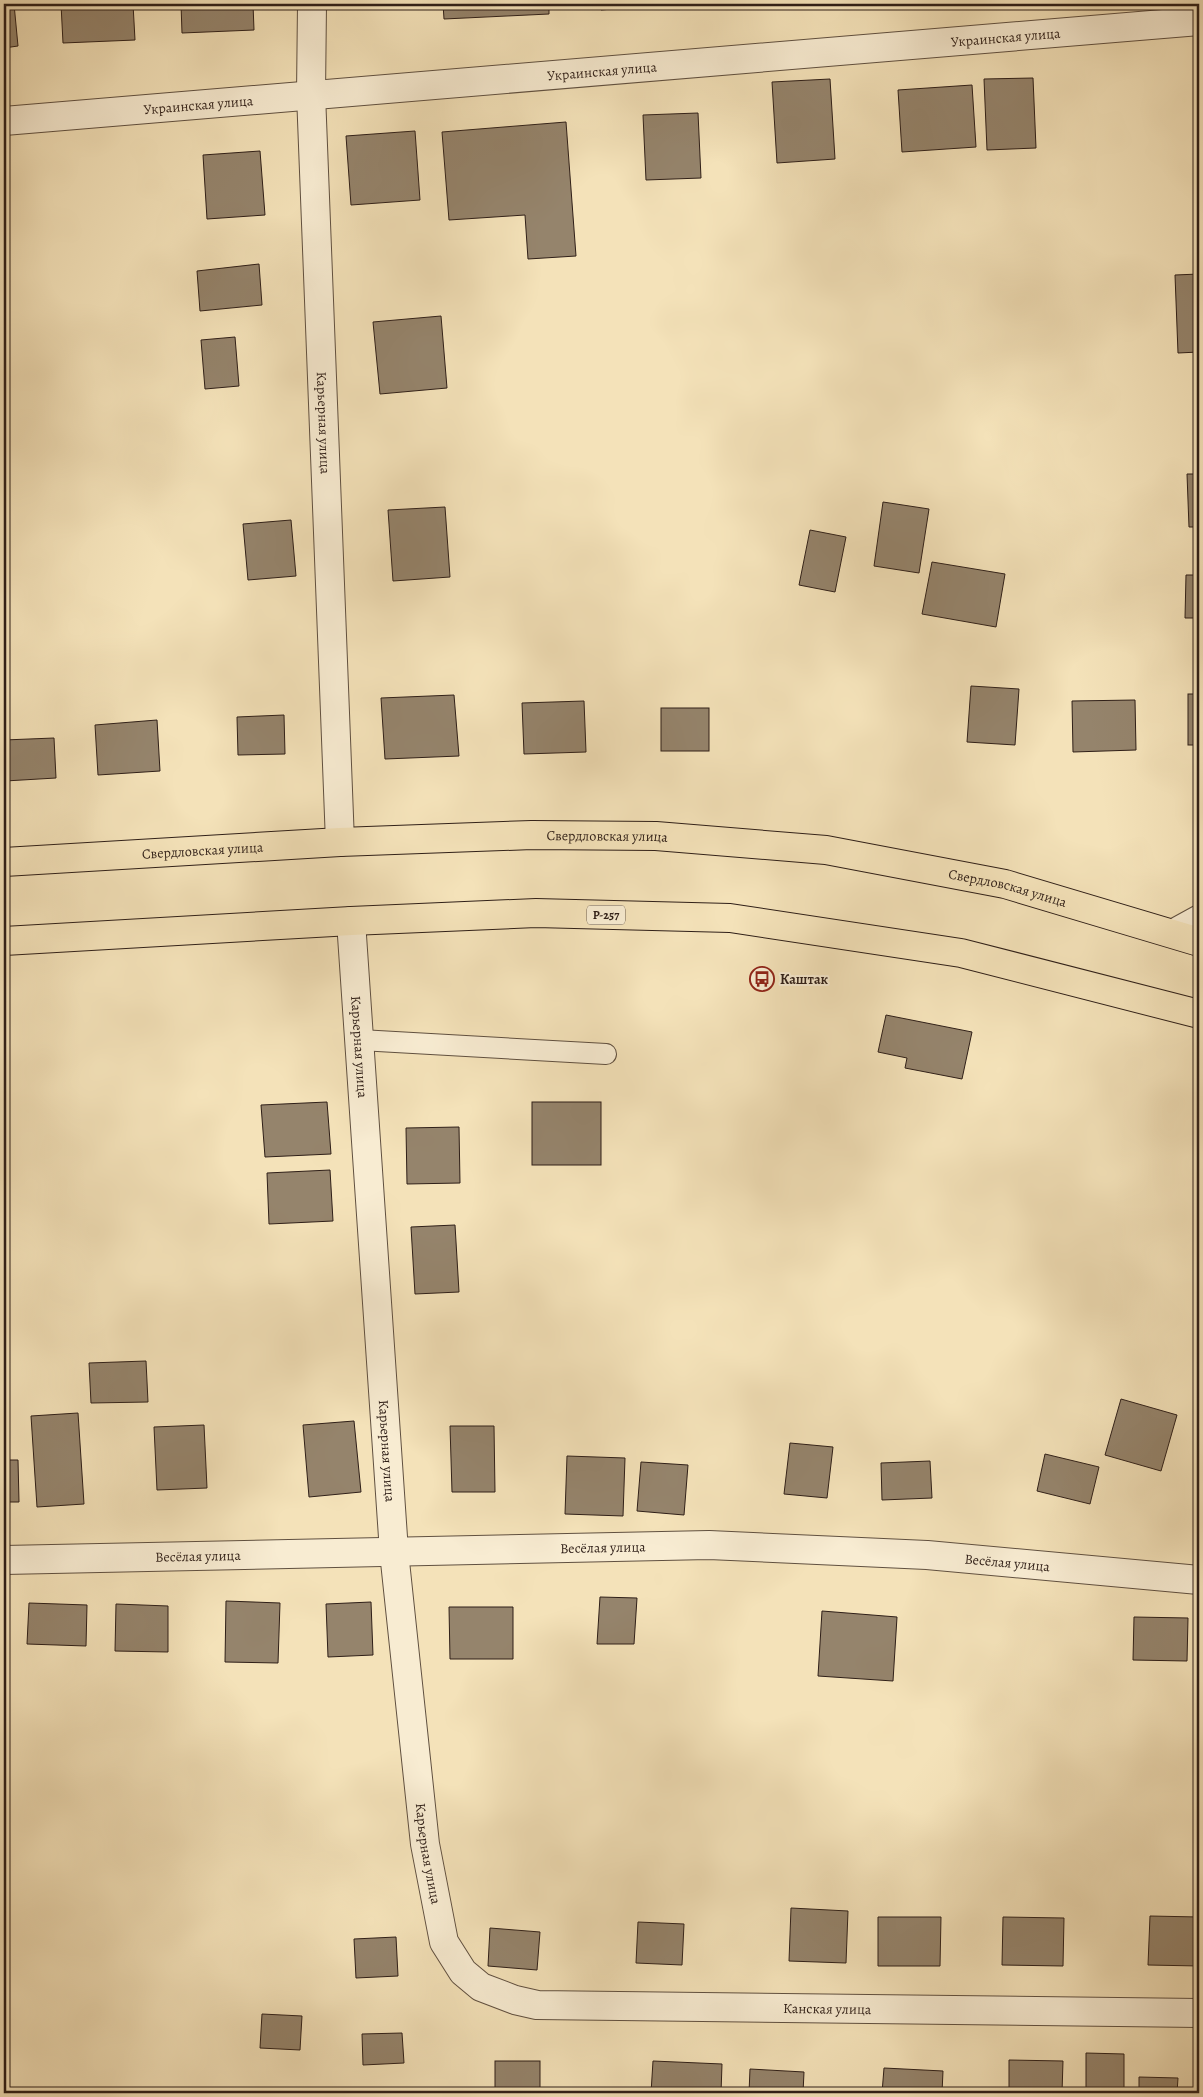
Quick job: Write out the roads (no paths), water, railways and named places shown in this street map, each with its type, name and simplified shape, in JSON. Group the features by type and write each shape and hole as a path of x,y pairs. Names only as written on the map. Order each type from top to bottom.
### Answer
{"highway":[{"name":"Свердловская улица","path":"4,862 340,842 532,835 656,836 826,850 1005,884 1199,942"},
{"name":"Р-257","path":"4,941 351,921 536,913 730,918 961,953 1199,1014"}],"street":[{"name":"Карьерная улица","path":"312,4 312,94 340,842"},
{"name":"Украинская улица","path":"4,121 1199,21"},
{"name":"Карьерная улица","path":"351,921 394,1552 425,1844 444,1942 463,1972"},
{"name":"Весёлая улица","path":"4,1560 709,1544 927,1555 1199,1580"},
{"name":"Канская улица","path":"463,1972 481,1987 515,2000 537,2005 1199,2013"}],"lane":[{"path":"1168,932 1199,915"},
{"path":"360,1040 606,1054"}],"place":[{"name":"Каштак","path":"762,979"}]}
